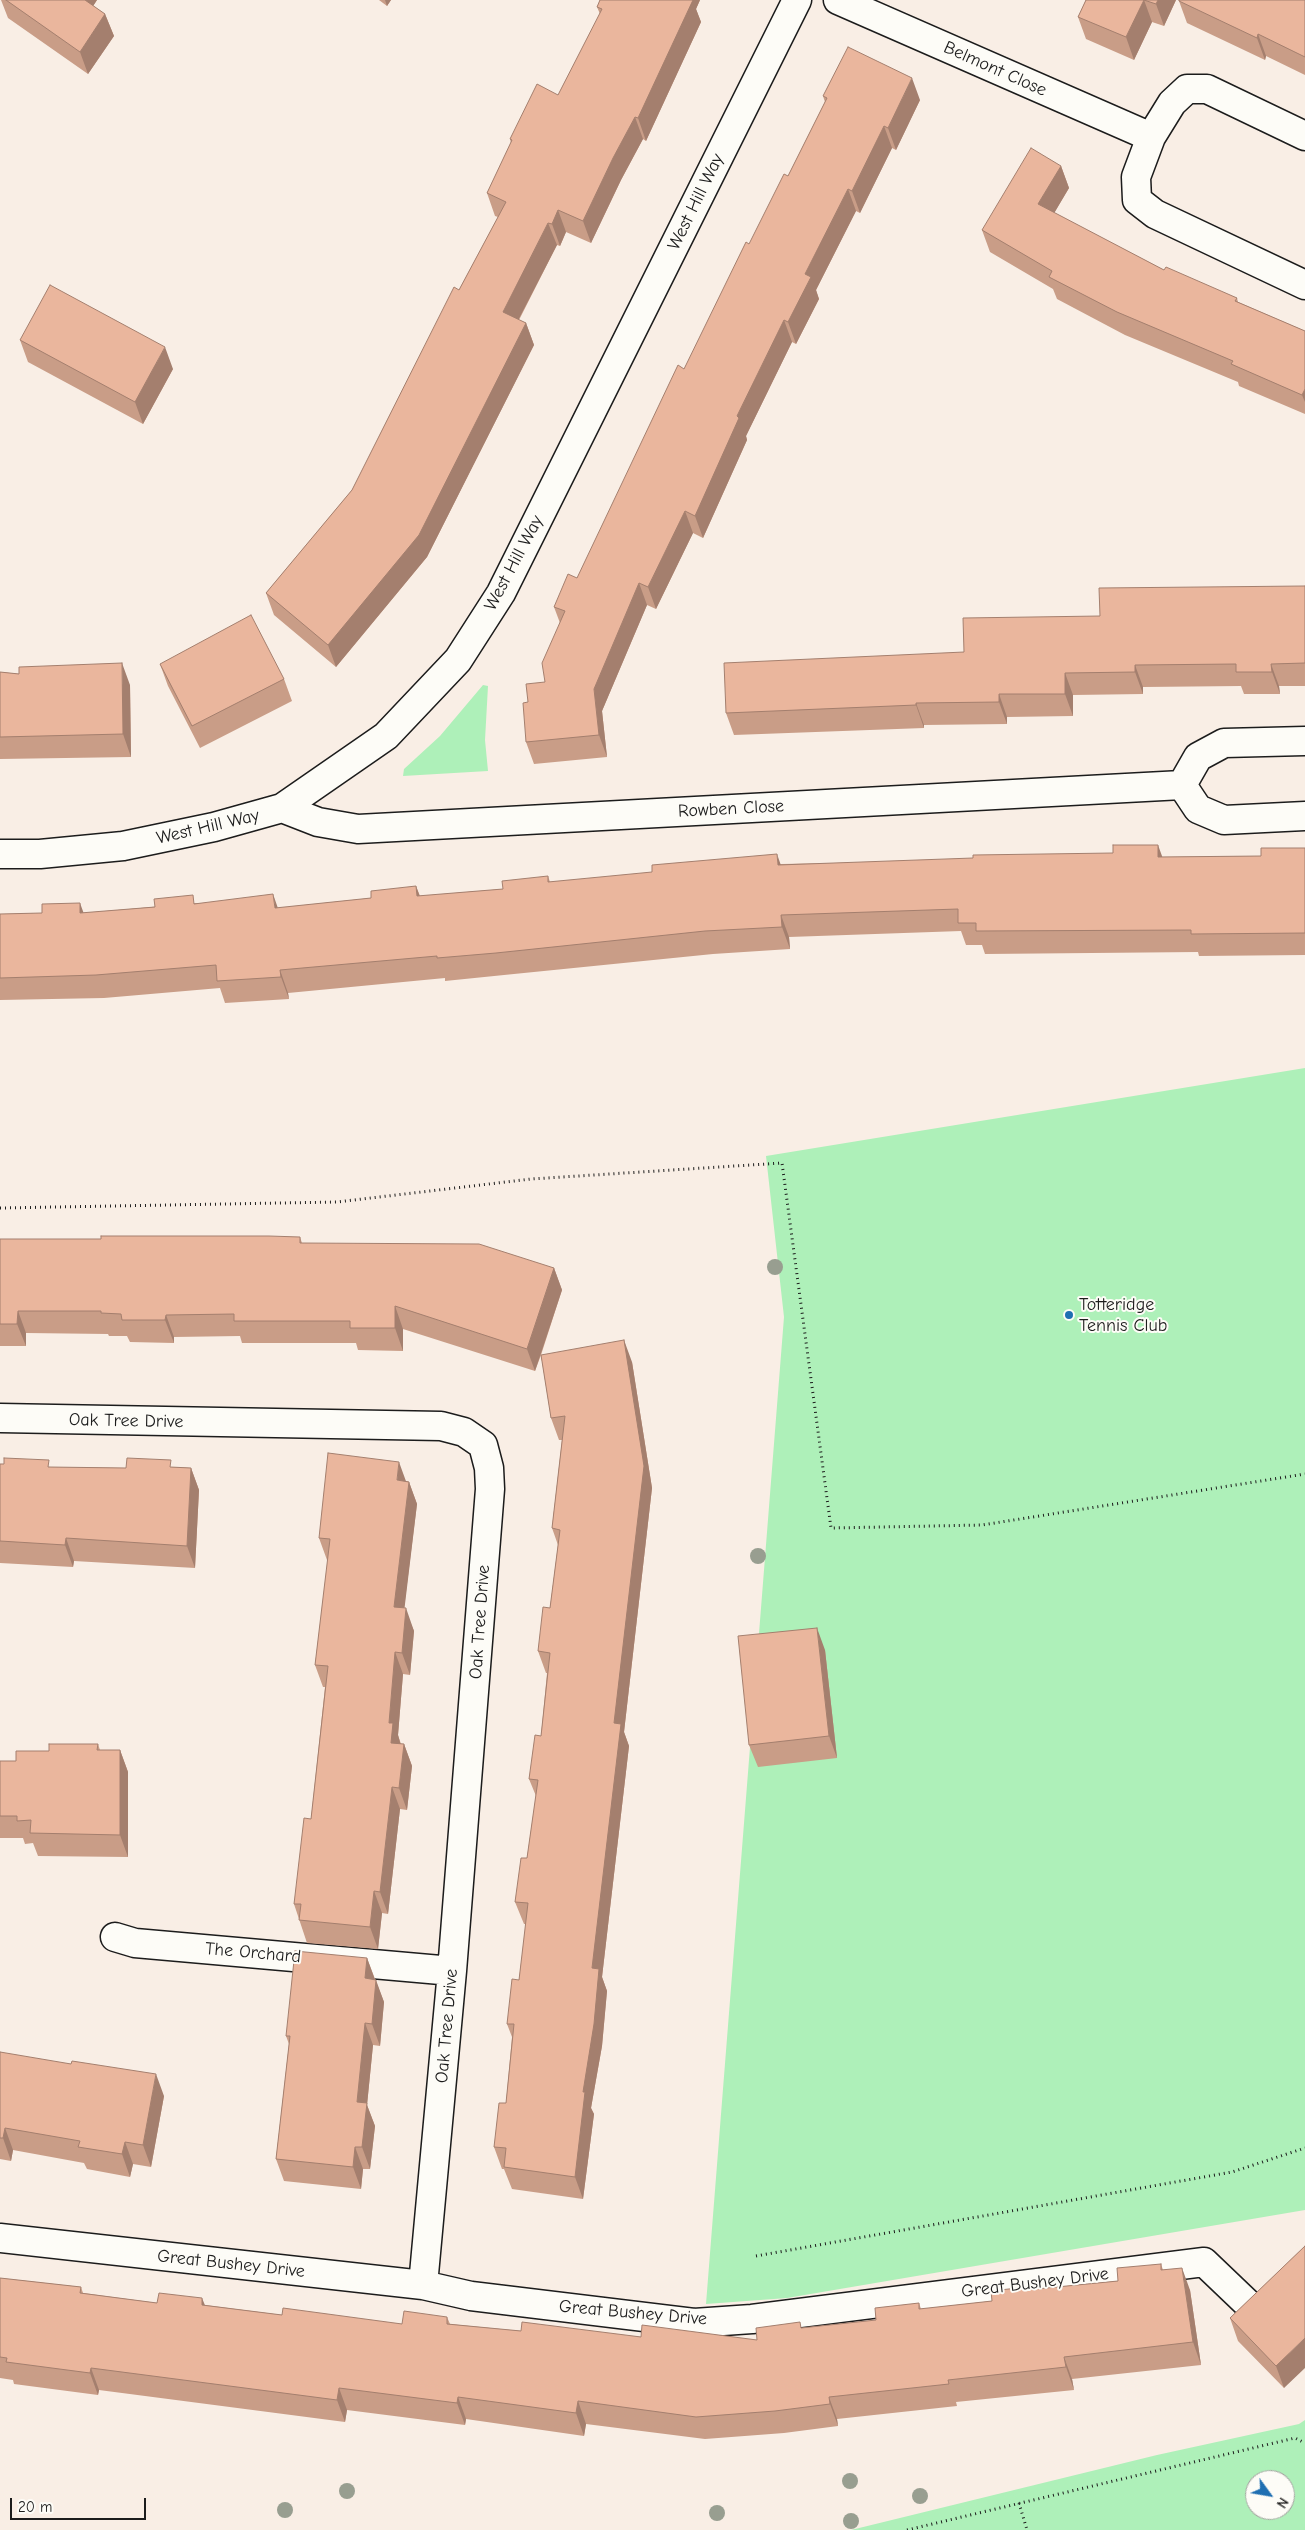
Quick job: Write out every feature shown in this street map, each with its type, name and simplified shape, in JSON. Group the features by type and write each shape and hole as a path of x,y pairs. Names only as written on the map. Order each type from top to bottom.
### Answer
{"street":[{"name":"West Hill Way","path":"0,854 40,854 123,846 214,827 282,808 386,736 458,660 496,602 797,0"},
{"name":"Belmont Close","path":"838,0 1152,137"},
{"path":"1305,136 1206,89 1187,89 1172,103 1152,137 1136,177 1137,200 1155,214 1305,284"},
{"path":"1305,742 1224,743 1198,757 1182,785 1198,809 1224,820 1305,816"},
{"name":"Rowben Close","path":"282,808 318,822 358,829 1182,785"},
{"name":"Oak Tree Drive","path":"0,1418 442,1426 464,1432 483,1445 489,1468 490,1489 452,1971 423,2285"},
{"name":"The Orchard","path":"115,1937 135,1943 452,1971"},
{"name":"Great Bushey Drive","path":"0,2238 423,2285 471,2296 694,2323 752,2319 1204,2262 1249,2305"}],"path":[{"path":"0,1208 337,1202 531,1179 782,1163 831,1528 982,1525 1305,1474"},
{"path":"756,2256 1232,2172 1305,2148"},
{"path":"907,2530 1295,2438 1305,2443"},
{"path":"1019,2503 1027,2530"}],"green space":[{"path":"483,685 488,686 485,740 488,771 403,776 404,769 440,736"},
{"path":"1305,1068 1305,2210 787,2298 706,2304 784,1317 766,1156"},
{"path":"1305,2420 1305,2530 851,2530 1157,2455 1299,2424"}],"building":[{"path":"6,0 85,0 105,14 80,52"},
{"path":"600,0 693,0 638,118 635,117 613,158 583,221 558,210 552,224 548,223 503,312 526,323 419,535 328,645 266,593 352,490 454,287 459,290 506,202 487,193 512,140 510,139 537,84 558,95 602,9 597,7"},
{"path":"1086,0 1144,0 1126,37 1078,17"},
{"path":"1144,0 1158,0 1156,4"},
{"path":"1179,0 1305,0 1305,57 1258,34 1257,38"},
{"path":"848,47 912,78 888,128 884,126 852,191 848,189 805,274 811,277 788,322 784,320 737,416 739,418 695,516 685,511 648,587 639,583 594,689 599,735 526,742 523,703 528,702 526,684 545,682 542,663 565,611 554,607 568,574 577,578 678,365 684,369 746,242 749,244 784,174 788,176 827,98 823,96"},
{"path":"1031,148 1061,166 1038,204 1164,270 1166,267 1237,298 1235,301 1305,331 1305,389 1302,395 1231,364 1233,361 1117,312 1049,277 1052,271 982,230"},
{"path":"50,285 165,347 135,402 20,340"},
{"path":"1305,586 1305,663 1271,664 1272,672 1236,672 1236,664 1135,665 1135,672 1065,673 1065,694 999,694 999,702 916,703 916,705 726,713 724,663 964,652 963,618 1100,616 1099,588"},
{"path":"251,615 284,679 192,726 160,664"},
{"path":"122,663 123,734 0,737 0,672 19,674 19,667"},
{"path":"1113,845 1158,845 1158,857 1261,856 1261,848 1305,848 1305,933 1191,934 1191,930 976,931 976,923 958,923 958,909 781,915 782,927 705,931 496,953 437,958 437,956 280,970 281,977 217,981 216,965 96,975 0,978 0,914 42,913 42,904 80,903 80,913 155,907 154,899 193,895 194,904 273,894 275,908 371,898 371,891 416,886 417,896 503,889 502,881 548,876 548,882 652,872 652,865 777,854 778,865 973,858 973,855 1113,853"},
{"path":"101,1236 269,1236 300,1237 300,1243 479,1244 554,1268 527,1349 395,1306 395,1328 350,1328 350,1321 234,1321 234,1314 166,1315 165,1320 122,1320 121,1314 101,1313 101,1311 18,1311 17,1324 0,1324 0,1239 101,1239"},
{"path":"624,1340 644,1466 614,1723 621,1724 592,1968 599,1969 594,2024 583,2092 585,2092 575,2177 504,2167 506,2148 494,2147 499,2103 506,2103 514,2024 507,2024 512,1979 519,1980 528,1903 515,1902 521,1858 527,1858 538,1780 529,1779 535,1735 541,1736 550,1653 538,1651 543,1607 550,1608 560,1530 552,1528 565,1416 551,1418 541,1355"},
{"path":"328,1453 399,1462 397,1480 409,1482 394,1607 406,1608 402,1653 395,1652 389,1723 393,1723 391,1743 404,1744 399,1788 392,1787 380,1892 374,1891 370,1927 299,1920 301,1904 294,1904 304,1818 311,1819 328,1666 315,1665 330,1539 319,1538"},
{"path":"4,1458 49,1460 48,1467 126,1468 127,1458 171,1460 170,1467 191,1468 187,1546 66,1538 65,1545 0,1541 0,1464 4,1464"},
{"path":"817,1628 829,1736 749,1745 738,1636"},
{"path":"49,1744 98,1744 97,1750 120,1750 120,1835 30,1833 31,1820 17,1821 17,1816 0,1816 0,1761 16,1761 16,1751 49,1751"},
{"path":"295,1951 367,1958 365,1978 376,1980 372,2024 365,2023 357,2102 367,2103 362,2147 355,2147 353,2167 276,2159 290,2036 286,2036"},
{"path":"0,2052 71,2064 72,2061 156,2074 143,2145 125,2142 122,2154 78,2147 80,2141 5,2128 3,2138 0,2138"},
{"path":"1305,2246 1305,2338 1276,2366 1230,2318"},
{"path":"1161,2264 1161,2270 1182,2268 1193,2342 1064,2357 1066,2367 948,2380 949,2384 829,2397 830,2404 775,2411 696,2417 578,2401 576,2413 458,2397 457,2403 339,2388 337,2400 91,2368 90,2373 6,2362 7,2358 0,2357 0,2278 81,2287 80,2293 157,2303 159,2293 202,2298 202,2305 282,2315 283,2308 402,2324 404,2311 447,2317 447,2324 521,2331 522,2322 641,2337 642,2325 757,2340 756,2328 800,2322 801,2328 876,2320 875,2308 919,2303 919,2309 992,2301 991,2291 1035,2286 1036,2289 1118,2281 1117,2268"}],"place":[{"name":"Totteridge Tennis Club","path":"1069,1315"}]}
